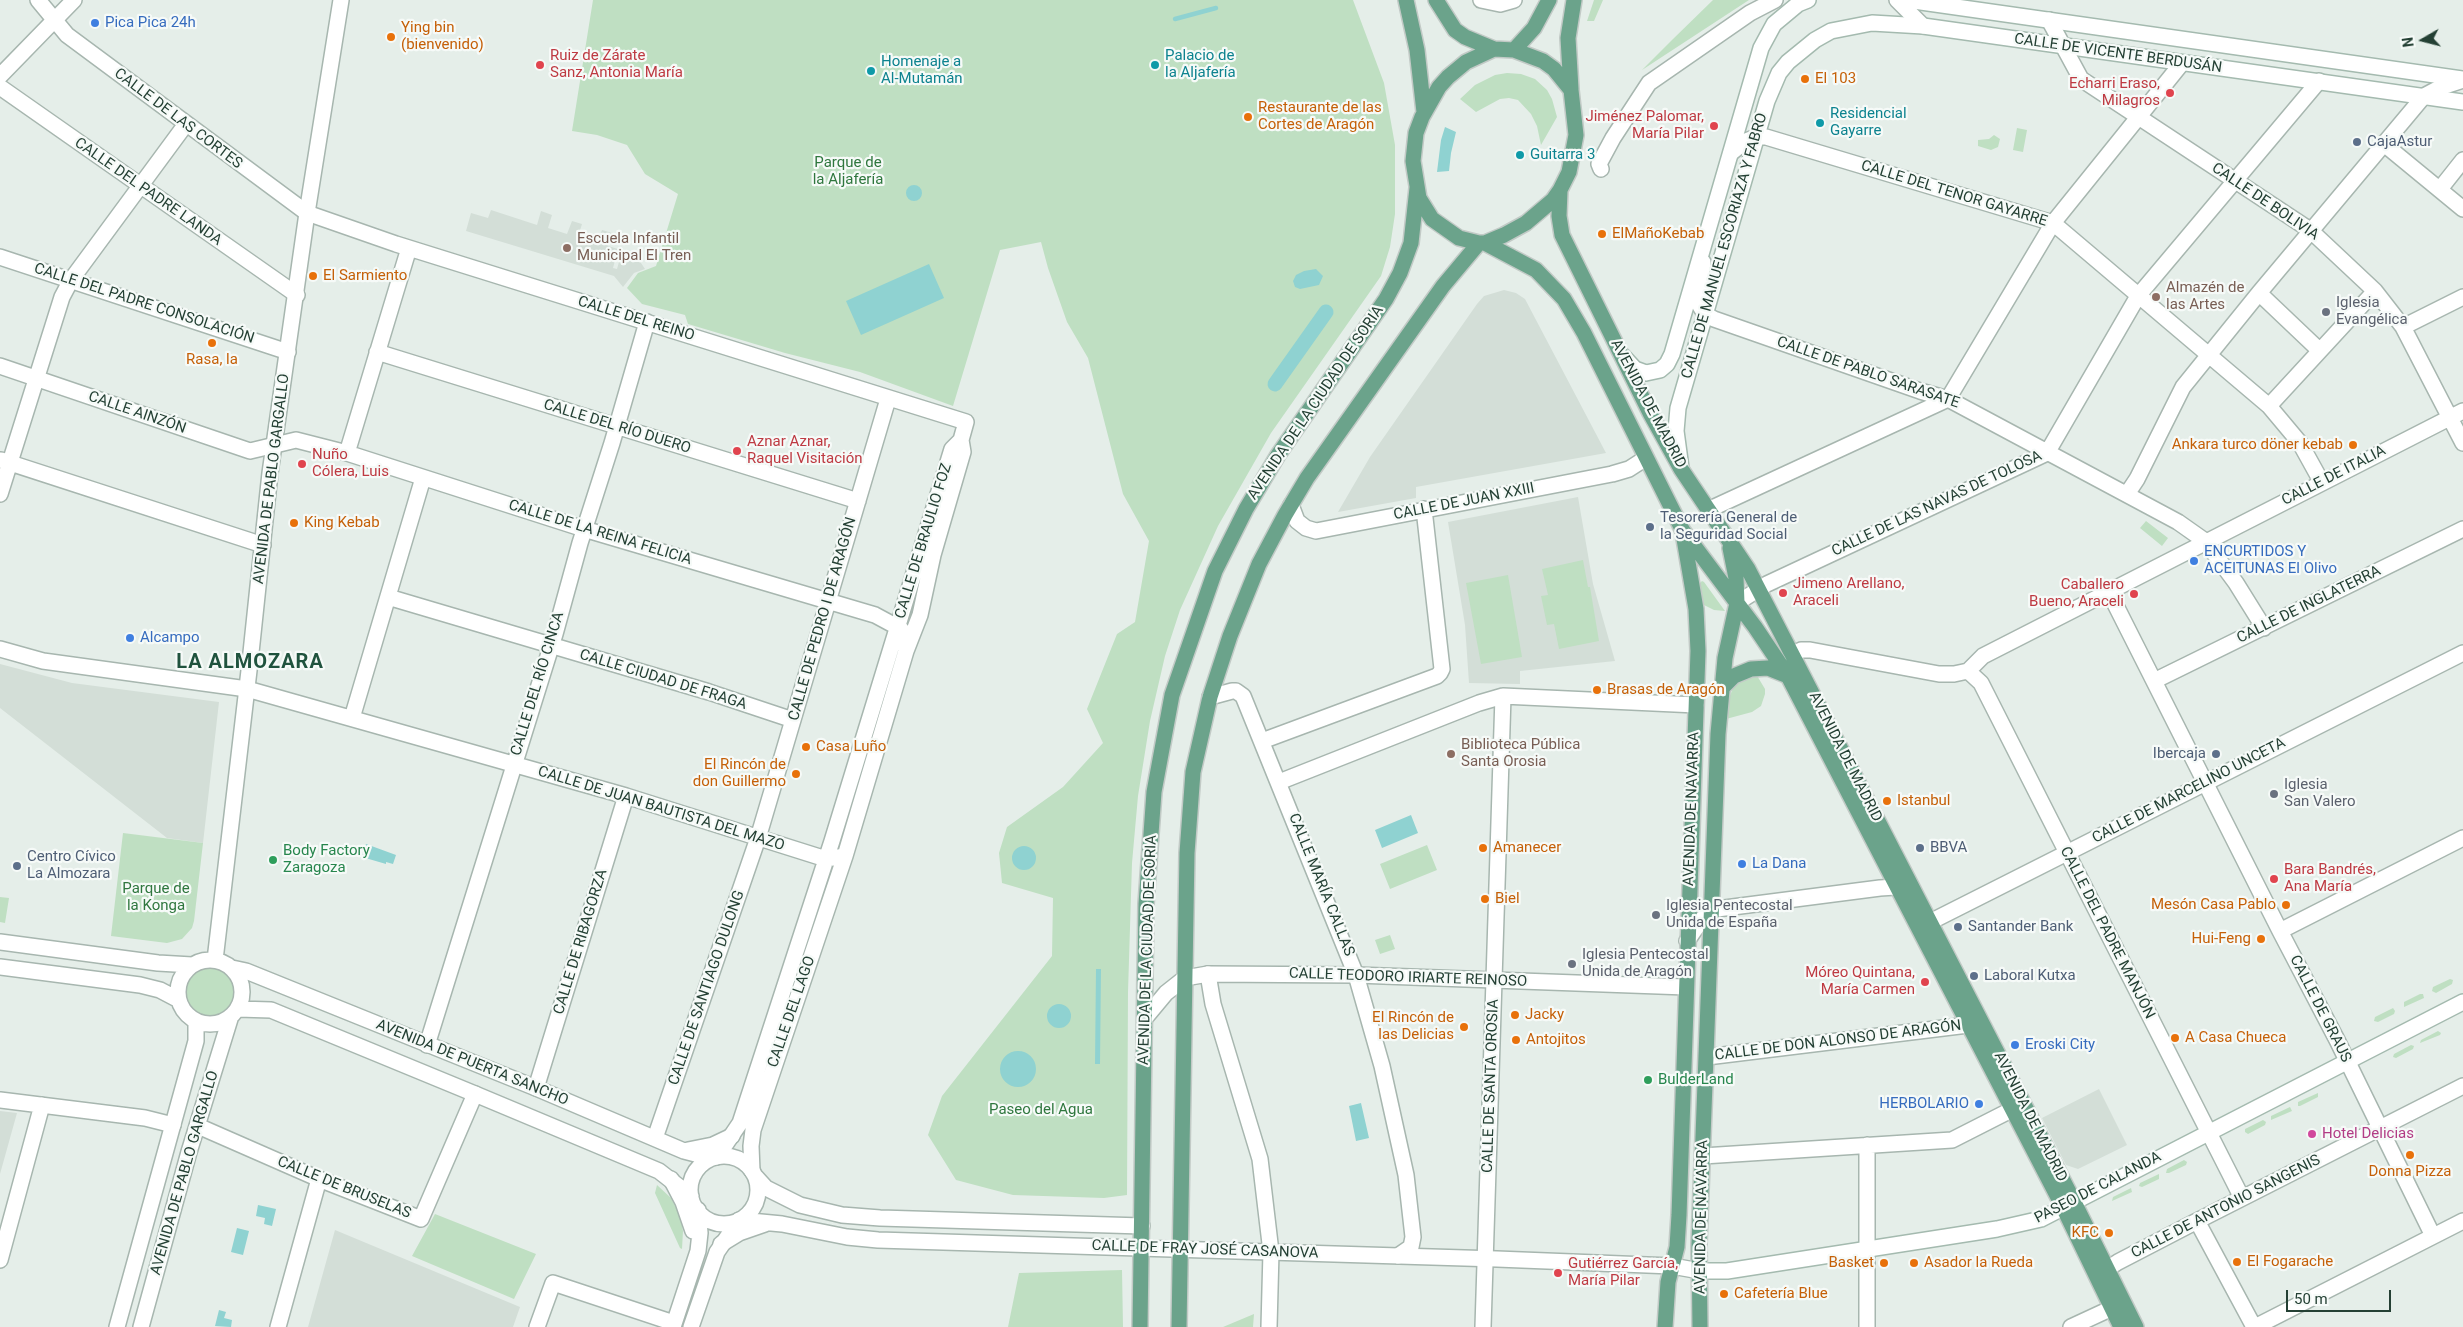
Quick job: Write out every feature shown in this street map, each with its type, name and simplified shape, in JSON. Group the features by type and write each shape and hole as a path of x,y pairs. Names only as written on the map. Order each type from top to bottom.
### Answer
{"main road":[{"path":"1406,0 1417,50 1424,112"},
{"path":"1436,0 1455,30 1464,37 1494,49 1514,50 1542,61 1554,69 1571,90"},
{"path":"1514,50 1534,28 1549,0"},
{"path":"1179,1327 1190,809 1193,772 1210,697 1230,636 1259,564 1307,478 1451,275 1482,243 1526,224 1545,208 1560,190 1569,172 1576,136 1568,38 1574,0"},
{"path":"1482,243 1459,238 1436,223 1425,210 1416,188 1413,161 1416,133 1424,112 1448,77 1466,62 1494,49"},
{"name":"AVENIDA DE LA CIUDAD DE SORIA","path":"1140,1327 1146,1017 1146,904 1154,792 1172,695 1215,571 1249,503 1278,455 1394,286 1411,243 1416,188"},
{"name":"AVENIDA DE MADRID","path":"1560,190 1559,216 1562,235 1650,413 1681,469 1741,558 1758,589 1930,922 2101,1272 2136,1327"},
{"name":"AVENIDA DE MADRID","path":"1482,243 1516,258 1536,270 1564,299 1581,327 1683,531 1737,603 1788,676 2011,1110 2068,1204"},
{"name":"AVENIDA DE NAVARRA","path":"1665,1327 1667,1289 1677,1247 1679,1215 1696,705 1697,623 1683,531"},
{"name":"AVENIDA DE NAVARRA","path":"1700,1327 1703,1156 1711,911 1721,689 1725,658 1737,603 1734,567 1727,539"},
{"path":"1721,689 1734,676 1751,669 1768,668 1788,676 1792,655"},
{"name":"AVENIDA DE MADRID","path":"2101,1272 2112,1308 2122,1327"}],"street":[{"name":"CALLE DE LAS CORTES","path":"38,0 67,35 307,213"},
{"path":"0,76 74,0"},
{"name":"AVENIDA DE PABLO GARGALLO","path":"215,960 274,445 297,295 307,213 341,0"},
{"path":"1481,0 1507,2"},
{"path":"1601,169 1599,164 1613,138 1649,83 1661,73 1772,2 1781,17 1798,4 1808,0"},
{"path":"1897,0 1904,10 1923,26"},
{"name":"CALLE DE VICENTE BERDUSÁN","path":"1907,0 2463,79"},
{"name":"CALLE DE MANUEL ESCORIAZA Y FABRO","path":"1620,353 1635,369 1646,373 1660,370 1668,364 1761,48 1767,34 1781,17"},
{"name":"CALLE DE BOLIVIA","path":"2049,20 2081,79 2310,230 2375,291 2404,327 2456,414 2463,443"},
{"name":"CALLE DE VICENTE BERDUSÁN","path":"1815,40 1831,32 1872,23 1923,26 2463,102"},
{"name":"CALLE DE MANUEL ESCORIAZA Y FABRO","path":"1681,469 1676,420 1756,137 1767,102 1779,74 1800,50 1815,40"},
{"path":"1708,510 1948,398 2053,223 2182,63"},
{"name":"CALLE DE VICENTE BERDUSÁN","path":"2424,96 2463,79"},
{"name":"CALLE DE LAS NAVAS DE TOLOSA","path":"1737,603 1758,589 2047,452 2138,296 2319,81"},
{"name":"CALLE DEL PADRE LANDA","path":"0,87 297,295"},
{"path":"2127,494 2137,479 2183,387 2310,230 2424,96"},
{"path":"0,494 5,461 62,296 71,280 186,124"},
{"path":"1731,154 1738,146 1756,137"},
{"name":"CALLE DEL TENOR GAYARRE","path":"1756,137 1766,137 2053,223 2269,406 2300,443 2321,482"},
{"path":"2384,144 2463,209"},
{"path":"2440,189 2463,160"},
{"name":"CALLE DEL REINO","path":"307,213 408,248 966,422 961,440"},
{"path":"1704,246 1699,294 1700,304 1705,314"},
{"path":"346,453 408,248"},
{"name":"CALLE DEL PADRE CONSOLACIÓN","path":"0,257 288,352"},
{"path":"2269,406 2375,291"},
{"path":"2259,293 2319,350"},
{"path":"2404,327 2463,297"},
{"name":"CALLE DE PABLO SARASATE","path":"1705,314 1920,391 1948,398 2178,522 2205,541 2236,583 2264,628"},
{"name":"CALLE DEL RÍO CINCA","path":"427,1045 552,646 584,528 617,426 647,322"},
{"name":"CALLE DEL RÍO DUERO","path":"377,352 858,501"},
{"name":"CALLE AINZÓN","path":"0,366 250,451 274,445"},
{"name":"CALLE DE PEDRO I DE ARAGÓN","path":"758,838 888,399"},
{"name":"CALLE DE ITALIA","path":"1968,671 1983,656 2456,414"},
{"name":"CALLE DE LA REINA FELICIA","path":"274,445 296,440 346,453 584,528 875,615 898,626"},
{"name":"CALLE DE BRAULIO FOZ","path":"826,858 952,449 961,440"},
{"name":"CALLE DE BRAULIO FOZ","path":"844,856 906,652 920,615 933,555 963,452 961,440"},
{"name":"CALLE DE JUAN XXIII","path":"1292,505 1297,521 1306,528 1316,531 1612,474 1629,469 1646,458"},
{"path":"5,461 263,545"},
{"path":"352,718 423,478"},
{"path":"1262,741 1437,676 1440,673 1442,669 1424,509"},
{"name":"CALLE DE INGLATERRA","path":"2154,681 2463,529"},
{"name":"CALLE DE GRAUS","path":"2109,592 2280,931 2348,1061 2432,1236"},
{"name":"CALLE CIUDAD DE FRAGA","path":"388,597 709,692 793,720"},
{"path":"898,626 904,633 906,652"},
{"name":"CALLE DE JUAN BAUTISTA DEL MAZO","path":"0,649 43,661 247,689 626,796 826,858 844,856"},
{"path":"1792,655 1810,650 1939,674 1954,674 1968,671"},
{"name":"CALLE DE MARCELINO UNCETA","path":"1930,922 2463,653"},
{"name":"CALLE DEL PADRE MANJÓN","path":"1968,671 1981,683 2242,1198"},
{"name":"CALLE MARÍA CALLAS","path":"1210,697 1232,691 1240,693 1279,782 1356,975 1382,1066 1404,1162 1413,1237 1410,1247 1398,1256"},
{"path":"1279,782 1479,703 1503,696 1696,705"},
{"name":"CALLE DE SANTA OROSIA","path":"1483,1327 1503,696"},
{"name":"CALLE DE RIBAGORZA","path":"536,1088 626,796"},
{"name":"CALLE DE SANTIAGO DULONG","path":"655,1138 758,838"},
{"path":"2280,931 2463,838"},
{"name":"CALLE DEL LAGO","path":"754,1174 750,1146 753,1130 844,856"},
{"name":"CALLE DEL LAGO","path":"714,1158 740,1123 826,858"},
{"path":"1687,941 1700,922 1711,911 1736,905 1896,887 1914,891"},
{"path":"1924,938 1930,922"},
{"path":"0,942 158,963 192,965 203,961 215,960 232,968 242,984 242,997 234,1014 210,1025 196,1022 184,1011 179,1000 179,984 186,971 192,965"},
{"path":"0,967 140,985 160,990 179,1000"},
{"name":"AVENIDA DE PUERTA SANCHO","path":"232,968 286,987 536,1088 684,1151 714,1158"},
{"path":"1208,974 1213,1004 1260,1159 1271,1252 1269,1327"},
{"name":"CALLE TEODORO IRIARTE REINOSO","path":"1146,1017 1166,993 1185,978 1208,974 1356,975 1686,987"},
{"name":"PASEO DE CALANDA","path":"1672,1266 1700,1271 1727,1271 2022,1224 2048,1216 2463,1002"},
{"name":"AVENIDA DE PUERTA SANCHO","path":"234,1014 272,1010 659,1171 670,1178 694,1203"},
{"name":"AVENIDA DE PABLO GARGALLO","path":"141,1327 198,1126 234,1014"},
{"name":"AVENIDA DE PABLO GARGALLO","path":"117,1327 196,1041 196,1022"},
{"name":"CALLE DE DON ALONSO DE ARAGÓN","path":"1707,1057 1968,1025"},
{"name":"CALLE DE ANTONIO SANGENIS","path":"2101,1272 2463,1086"},
{"name":"CALLE DE BRUSELAS","path":"198,1126 319,1180 421,1219 475,1094"},
{"path":"0,1100 145,1118 173,1125"},
{"path":"0,1260 42,1105"},
{"path":"1703,1156 1952,1140 2011,1110"},
{"path":"684,1151 713,1145 732,1136"},
{"path":"1867,1327 1868,1145"},
{"path":"537,1327 553,1283 674,1325 698,1251 700,1233 691,1183 696,1171 714,1158 737,1158 754,1174 757,1198 751,1211 739,1220 721,1244 691,1327"},
{"name":"CALLE DE FRAY JOSÉ CASANOVA","path":"754,1174 766,1188 800,1205 842,1215 880,1218 1142,1226"},
{"path":"670,1178 690,1220 698,1251"},
{"path":"278,1327 319,1180"},
{"path":"694,1203 706,1218 716,1222 727,1223 739,1220"},
{"name":"CALLE DE FRAY JOSÉ CASANOVA","path":"739,1220 769,1223 829,1235 878,1240 1672,1266"},
{"path":"2197,1221 2254,1327 2463,1221"},
{"path":"721,1244 739,1233 769,1223"},
{"path":"2071,1327 2112,1308"}],"shaded area":[{"name":"Escuela Infantil Municipal El Tren","path":"491,210 537,225 541,211 552,215 548,228 567,234 572,221 582,224 578,237 597,243 602,230 612,233 608,246 618,249 613,268 617,269 622,251 635,254 645,269 634,273 623,287 614,276 466,231 471,213 488,218"},
{"path":"1504,290 1516,293 1525,299 1606,453 1416,487 1416,498 1338,512 1370,457 1477,304 1484,296"},
{"path":"1578,497 1593,584 1615,661 1520,671 1520,684 1469,683 1465,625 1448,522"},
{"path":"0,664 72,683 219,702 203,843 167,838 0,708"},
{"path":"2099,1089 2127,1145 2078,1169 2066,1165 2042,1118"},
{"path":"0,1111 17,1113 0,1174"},
{"path":"335,1230 520,1307 513,1327 308,1327"}],"green space":[{"name":"Parque de la Aljafería","path":"593,0 1353,0 1384,83 1395,145 1395,214 1390,247 1381,276 1271,433 1218,526 1180,610 1165,656 1150,721 1138,796 1132,863 1128,992 1127,1195 1104,1198 1013,1195 956,1180 928,1135 942,1096 1052,956 1053,898 1002,883 999,853 1007,827 1063,787 1103,743 1087,709 1117,634 1135,622 1149,541 1123,494 1088,358 1067,322 1041,242 1000,250 953,406 860,372 785,353 688,324 685,315 642,304 627,288 638,273 656,266 678,194 645,174 627,145 597,135 572,131"},
{"path":"1594,0 1603,0 1594,21 1587,21"},
{"path":"1713,0 1749,0 1642,70 1673,39"},
{"path":"1507,73 1521,74 1535,79 1547,90 1552,99 1557,117 1541,145 1537,126 1531,114 1518,100 1500,99 1476,112 1460,99 1475,85 1495,75"},
{"path":"2017,128 2027,130 2023,152 2013,150"},
{"path":"1994,135 2000,139 1998,147 1991,150 1978,146 1978,140 1989,139"},
{"path":"2146,521 2168,538 2162,546 2140,528"},
{"path":"1583,560 1588,587 1590,587 1599,641 1559,649 1554,624 1547,625 1541,596 1548,595 1542,569"},
{"path":"1508,575 1522,657 1481,664 1466,583"},
{"path":"1702,581 1725,611 1714,610 1704,605 1700,583"},
{"path":"1756,674 1765,689 1761,706 1752,712 1726,719 1729,698 1733,688 1739,681"},
{"name":"Parque de la Konga","path":"123,833 203,843 194,921 192,928 182,939 167,943 111,936"},
{"path":"1427,845 1437,870 1390,889 1380,864"},
{"path":"0,897 9,898 5,923 0,922"},
{"path":"1390,935 1395,949 1380,954 1375,940"},
{"path":"211,967 221,969 229,974 234,982 236,992 234,1002 229,1010 221,1015 211,1017 201,1015 193,1010 188,1002 186,992 188,982 193,974 201,969"},
{"path":"2450,979 2453,980 2452,984 2436,993 2432,991 2433,987"},
{"path":"2423,994 2424,998 2404,1007 2404,1002"},
{"path":"2393,1008 2394,1014 2378,1022 2374,1021 2375,1017"},
{"path":"2438,1031 2441,1033 2440,1035 2420,1043 2421,1040"},
{"path":"2411,1045 2414,1046 2413,1049 2396,1058 2393,1057 2394,1054"},
{"path":"2318,1093 2318,1097 2298,1106 2298,1102"},
{"path":"2290,1107 2292,1111 2271,1120 2271,1116"},
{"path":"2263,1120 2266,1122 2265,1125 2248,1134 2245,1132 2245,1129"},
{"path":"2184,1160 2187,1162 2186,1165 2166,1173 2167,1169"},
{"path":"2159,1174 2159,1179 2142,1187 2139,1186 2140,1183"},
{"path":"657,1185 671,1198 680,1216 683,1231 682,1249 655,1193"},
{"path":"2131,1188 2132,1192 2112,1201 2113,1197"},
{"path":"435,1214 536,1254 514,1299 412,1256"},
{"path":"1122,1270 1123,1327 1008,1327 1019,1273"},
{"path":"1254,1314 1253,1327 1223,1327"}],"water":[{"path":"1445,127 1456,132 1449,171 1437,172 1441,140"},
{"path":"914,185 920,187 922,193 920,199 914,201 908,199 906,193 908,187"},
{"path":"929,264 944,298 861,335 846,301"},
{"path":"1316,269 1323,276 1319,285 1300,289 1295,287 1293,281 1296,275 1304,271"},
{"path":"1411,815 1418,833 1382,848 1375,830"},
{"path":"366,844 396,855 393,864 386,862 386,864 362,857"},
{"path":"1024,846 1033,849 1036,858 1033,867 1024,870 1015,867 1012,858 1015,849"},
{"path":"1096,969 1101,969 1100,1064 1095,1064"},
{"path":"1059,1004 1068,1007 1071,1016 1068,1025 1059,1028 1050,1025 1047,1016 1050,1007"},
{"path":"1018,1051 1025,1052 1031,1056 1035,1062 1035,1076 1031,1082 1025,1086 1018,1087 1011,1086 1005,1082 1001,1076 1000,1069 1001,1062 1005,1056 1011,1052"},
{"path":"1361,1103 1369,1138 1356,1141 1349,1106"},
{"path":"258,1205 276,1209 272,1226 264,1224 265,1218 256,1216"},
{"path":"237,1228 249,1231 243,1255 231,1252"},
{"path":"219,1310 226,1312 224,1318 232,1320 231,1327 215,1326"}],"waterway":[{"path":"1175,19 1216,8"},
{"path":"1275,384 1326,312"}],"place":[{"name":"Pica Pica 24h","path":"95,23"},
{"name":"Ying bin (bienvenido)","path":"391,37"},
{"name":"Ruiz de Zárate Sanz, Antonia María","path":"540,65"},
{"name":"Palacio de la Aljafería","path":"1155,65"},
{"name":"Homenaje a Al-Mutamán","path":"871,71"},
{"name":"El 103","path":"1805,79"},
{"name":"Echarri Eraso, Milagros","path":"2170,93"},
{"name":"Restaurante de las Cortes de Aragón","path":"1248,117"},
{"name":"Residencial Gayarre","path":"1820,123"},
{"name":"Jiménez Palomar, María Pilar","path":"1714,126"},
{"name":"CajaAstur","path":"2357,142"},
{"name":"Guitarra 3","path":"1520,155"},
{"name":"ElMañoKebab","path":"1602,234"},
{"name":"Escuela Infantil Municipal El Tren","path":"567,248"},
{"name":"El Sarmiento","path":"313,276"},
{"name":"Almazén de las Artes","path":"2156,297"},
{"name":"Iglesia Evangélica","path":"2326,312"},
{"name":"Rasa, la","path":"212,343"},
{"name":"Ankara turco döner kebab","path":"2353,445"},
{"name":"Aznar Aznar, Raquel Visitación","path":"737,451"},
{"name":"Nuño Cólera, Luis","path":"302,464"},
{"name":"King Kebab","path":"294,523"},
{"name":"Tesorería General de la Seguridad Social","path":"1650,527"},
{"name":"ENCURTIDOS Y ACEITUNAS El Olivo","path":"2194,561"},
{"name":"Jimeno Arellano, Araceli","path":"1783,593"},
{"name":"Caballero Bueno, Araceli","path":"2134,594"},
{"name":"Alcampo","path":"130,638"},
{"name":"Brasas de Aragón","path":"1597,690"},
{"name":"Casa Luño","path":"806,747"},
{"name":"Biblioteca Pública Santa Orosia","path":"1451,754"},
{"name":"Ibercaja","path":"2216,754"},
{"name":"El Rincón de don Guillermo","path":"796,774"},
{"name":"Iglesia San Valero","path":"2274,794"},
{"name":"Istanbul","path":"1887,801"},
{"name":"Amanecer","path":"1483,848"},
{"name":"BBVA","path":"1920,848"},
{"name":"Body Factory Zaragoza","path":"273,860"},
{"name":"La Dana","path":"1742,864"},
{"name":"Centro Cívico La Almozara","path":"17,866"},
{"name":"Bara Bandrés, Ana María","path":"2274,879"},
{"name":"Biel","path":"1485,899"},
{"name":"Mesón Casa Pablo","path":"2286,905"},
{"name":"Iglesia Pentecostal Unida de España","path":"1656,915"},
{"name":"Santander Bank","path":"1958,927"},
{"name":"Hui-Feng","path":"2261,939"},
{"name":"Iglesia Pentecostal Unida de Aragón","path":"1572,964"},
{"name":"Laboral Kutxa","path":"1974,976"},
{"name":"Móreo Quintana, María Carmen","path":"1925,982"},
{"name":"Jacky","path":"1515,1015"},
{"name":"El Rincón de las Delicias","path":"1464,1027"},
{"name":"A Casa Chueca","path":"2175,1038"},
{"name":"Antojitos","path":"1516,1040"},
{"name":"Eroski City","path":"2015,1045"},
{"name":"BulderLand","path":"1648,1080"},
{"name":"HERBOLARIO","path":"1979,1104"},
{"name":"Hotel Delicias","path":"2312,1134"},
{"name":"Donna Pizza","path":"2410,1155"},
{"name":"KFC","path":"2109,1233"},
{"name":"El Fogarache","path":"2237,1262"},
{"name":"Basket","path":"1884,1263"},
{"name":"Asador la Rueda","path":"1914,1263"},
{"name":"Gutiérrez García, María Pilar","path":"1558,1273"},
{"name":"Cafetería Blue","path":"1724,1294"}],"district":[{"name":"LA ALMOZARA","path":"250,663"}],"park label":[{"name":"Paseo del Agua","path":"1041,1110"}]}
